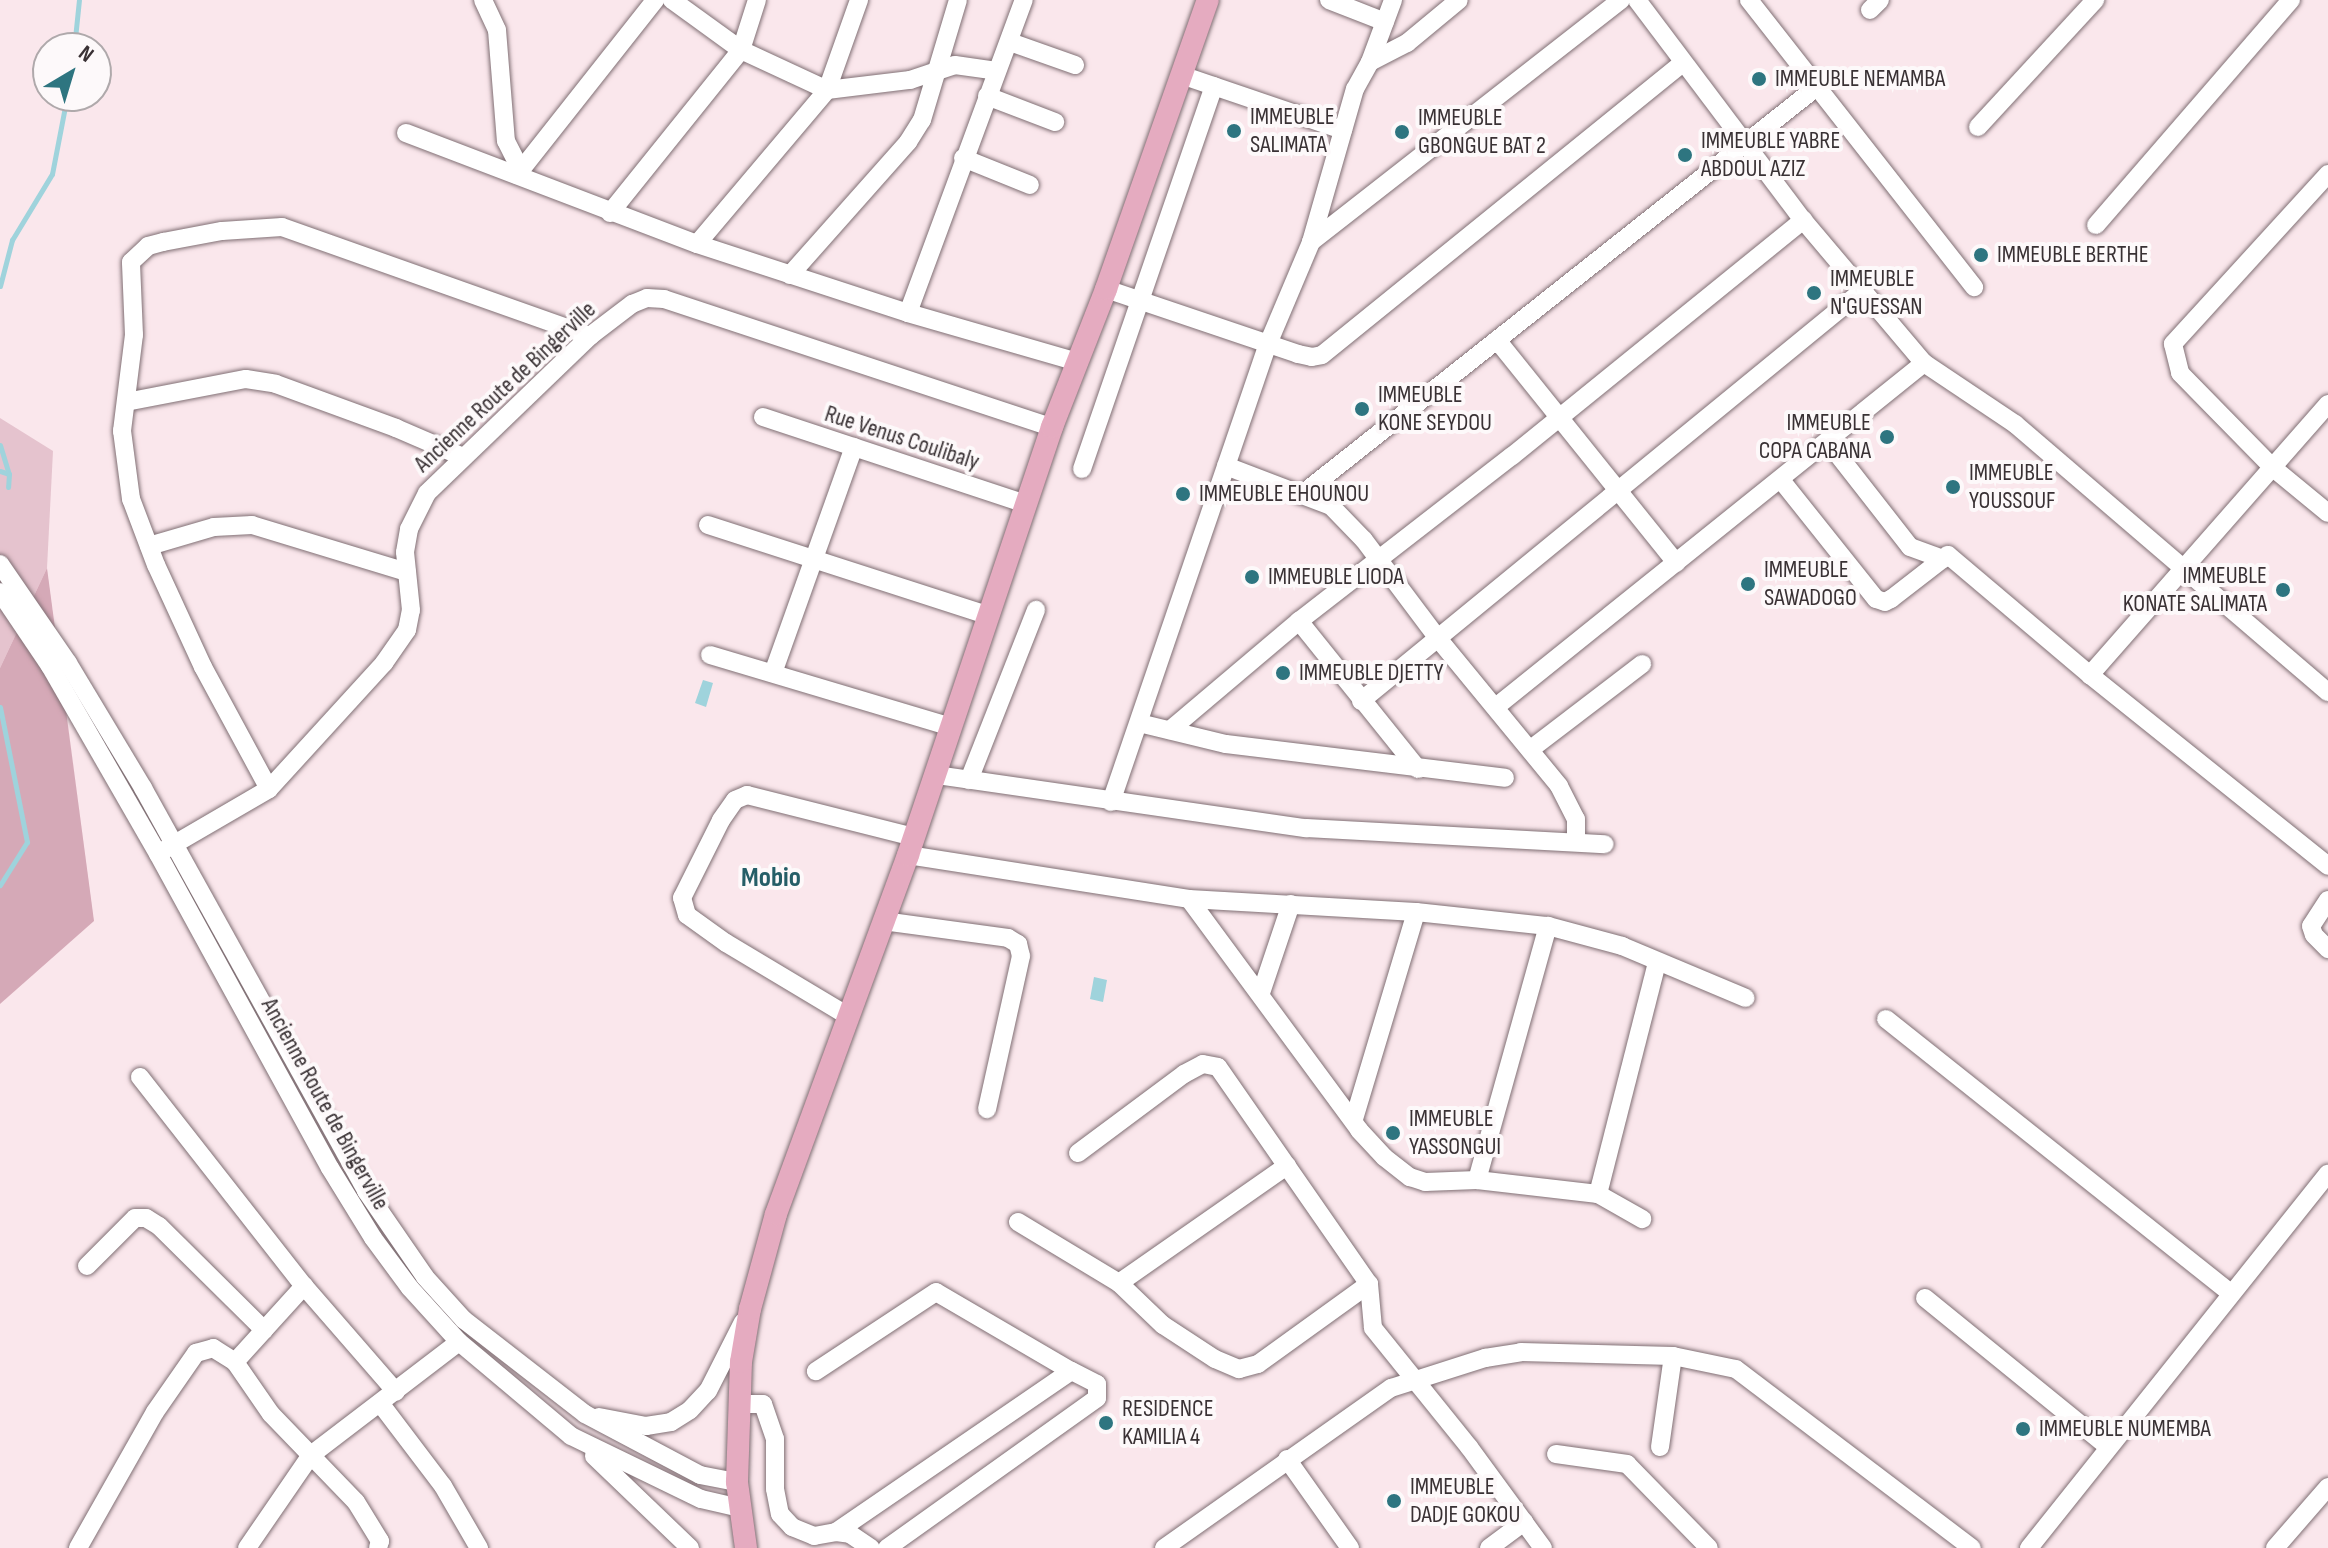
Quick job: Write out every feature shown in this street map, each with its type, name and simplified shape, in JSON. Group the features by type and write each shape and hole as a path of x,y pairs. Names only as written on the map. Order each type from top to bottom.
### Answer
{"main road":[{"path":"746,1548 737,1482 738,1404 750,1309 776,1214 936,775 1052,427 1106,289 1208,0"}],"street":[{"path":"483,0 497,30 506,141 519,172"},
{"path":"519,172 655,0"},
{"path":"672,0 741,50 827,90 886,85 935,74 955,65 997,71"},
{"path":"610,213 741,50 757,0"},
{"path":"697,244 827,90 859,0"},
{"path":"790,275 908,142 922,120 958,0"},
{"path":"908,313 1024,0"},
{"path":"1329,0 1385,22"},
{"path":"1111,802 1268,344 1311,242 1355,89 1370,62 1393,0"},
{"path":"1370,62 1407,43 1459,0"},
{"path":"1311,242 1621,0"},
{"path":"1637,0 1803,220 1924,363 2015,424 2328,692"},
{"path":"1749,0 1974,287"},
{"path":"1978,127 2095,0"},
{"path":"2096,225 2291,0"},
{"path":"1010,42 1075,65"},
{"path":"1106,289 1268,344 1312,357 1322,355 1682,63"},
{"path":"1181,75 1343,130"},
{"path":"1082,469 1214,86"},
{"path":"1301,495 1818,86"},
{"path":"987,96 1055,122"},
{"path":"406,133 519,172 610,213 697,244 908,313 1078,362"},
{"path":"963,158 1030,185"},
{"path":"2328,174 2173,344 2180,373 2272,467 2328,513"},
{"path":"1170,730 1299,621 1378,562 1803,220"},
{"path":"269,789 203,667 131,499 122,431 134,335 131,262 148,246 222,231 282,227 304,232 590,336"},
{"path":"1361,701 1436,636 1863,290"},
{"name":"Ancienne Route de Bingerville","path":"175,844 269,789 334,721 397,647 407,630 411,610 405,552 409,529 427,493 590,336 632,304 647,298 664,299 1052,427"},
{"path":"1497,340 1676,563"},
{"path":"1497,706 1924,363"},
{"path":"126,402 246,379 276,384 396,428 463,457"},
{"path":"2090,675 2328,404"},
{"name":"Rue Venus Coulibaly","path":"763,417 1026,504"},
{"path":"1828,442 1910,547 1943,559"},
{"path":"773,673 854,447"},
{"path":"1226,466 1331,506 1364,540 1436,636 1497,706 1571,803 1576,819 1576,841"},
{"path":"1781,480 1868,593 1880,602 1891,599 1948,555 1954,558 2090,675 2328,866"},
{"path":"149,546 214,527 252,525 407,572"},
{"path":"708,525 989,616"},
{"name":"Ancienne Route de Bingerville","path":"0,564 68,663 175,844 335,1137 393,1234 464,1320 585,1414 700,1475 737,1482"},
{"name":"Ancienne Route de Bingerville","path":"0,592 50,666 158,854 344,1192 410,1288 459,1342 571,1436 701,1499 739,1508"},
{"path":"969,780 1036,610"},
{"path":"1299,621 1418,769"},
{"path":"710,655 952,727"},
{"path":"1531,749 1642,664"},
{"path":"1139,723 1226,744 1505,778"},
{"path":"936,775 1306,828 1605,844"},
{"path":"848,1016 726,943 687,915 682,898 721,820 735,800 747,795 911,846 1189,899 1416,912 1582,932 1746,998"},
{"path":"158,854 175,844"},
{"path":"1189,899 1384,1157 1410,1177 1441,1183 1477,1180 1598,1194 1642,1219"},
{"path":"2328,900 2311,926 2314,935 2328,949"},
{"path":"1261,993 1291,904"},
{"path":"1354,1119 1416,912"},
{"path":"883,921 1008,938 1018,944 1021,956 987,1109"},
{"path":"1477,1180 1548,926"},
{"path":"1598,1194 1657,962"},
{"path":"1886,1019 2231,1293"},
{"path":"1078,1153 1184,1074 1203,1064 1218,1067 1369,1284 1373,1328 1416,1379 1543,1548"},
{"path":"140,1077 388,1397 479,1548"},
{"path":"1119,1283 1287,1166"},
{"path":"2029,1548 2107,1446 2328,1174"},
{"path":"87,1266 135,1218 146,1218 159,1226 264,1330"},
{"path":"1018,1222 1119,1283 1163,1325 1215,1359 1239,1369 1258,1364 1369,1284"},
{"path":"235,1362 304,1286"},
{"path":"816,1371 936,1292 1097,1384 1097,1398 887,1548"},
{"path":"1925,1298 2107,1446"},
{"path":"585,1414 646,1426 671,1422 690,1410 717,1376 750,1309"},
{"path":"247,1548 311,1455 459,1342"},
{"path":"78,1548 155,1412 196,1353 213,1348 235,1362 271,1414 356,1502 380,1541 378,1548"},
{"path":"1164,1548 1391,1388 1502,1354 1673,1356 1722,1364 1749,1377 1972,1548"},
{"path":"1660,1447 1673,1356"},
{"path":"836,1532 1071,1371"},
{"path":"738,1404 763,1404 773,1427 775,1489 780,1514 792,1527 814,1536 836,1532 850,1534 871,1548"},
{"path":"571,1436 653,1509 690,1548"},
{"path":"1556,1454 1627,1464 1709,1548"},
{"path":"1287,1459 1350,1548"},
{"path":"2275,1548 2328,1487"},
{"path":"1489,1548 1524,1522"}],"shaded area":[{"path":"0,418 53,451 47,568 0,668"},
{"path":"47,568 94,921 0,1004 0,668"}],"water":[{"path":"703,680 713,683 706,707 695,703"},
{"path":"1094,977 1107,980 1103,1002 1090,999"}],"waterway":[{"path":"76,32 79,0"},
{"path":"0,286 12,240 52,174 64,112"},
{"path":"0,445 9,474"},
{"path":"0,471 9,474 8,487"},
{"path":"0,707 27,842 0,885"}],"place":[{"name":"IMMEUBLE NEMAMBA","path":"1759,79"},
{"name":"IMMEUBLE SALIMATA","path":"1234,131"},
{"name":"IMMEUBLE GBONGUE BAT 2","path":"1402,132"},
{"name":"IMMEUBLE YABRE ABDOUL AZIZ","path":"1685,155"},
{"name":"IMMEUBLE BERTHE","path":"1981,255"},
{"name":"IMMEUBLE N'GUESSAN","path":"1814,293"},
{"name":"IMMEUBLE KONE SEYDOU","path":"1362,409"},
{"name":"IMMEUBLE COPA CABANA","path":"1887,437"},
{"name":"IMMEUBLE YOUSSOUF","path":"1953,487"},
{"name":"IMMEUBLE EHOUNOU","path":"1183,494"},
{"name":"IMMEUBLE LIODA","path":"1252,577"},
{"name":"IMMEUBLE SAWADOGO","path":"1748,584"},
{"name":"IMMEUBLE KONATE SALIMATA","path":"2283,590"},
{"name":"IMMEUBLE DJETTY","path":"1283,673"},
{"name":"IMMEUBLE YASSONGUI","path":"1393,1133"},
{"name":"RESIDENCE KAMILIA 4","path":"1106,1423"},
{"name":"IMMEUBLE NUMEMBA","path":"2023,1429"},
{"name":"IMMEUBLE DADJE GOKOU","path":"1394,1501"}],"district":[{"name":"Mobio","path":"771,878"}]}
